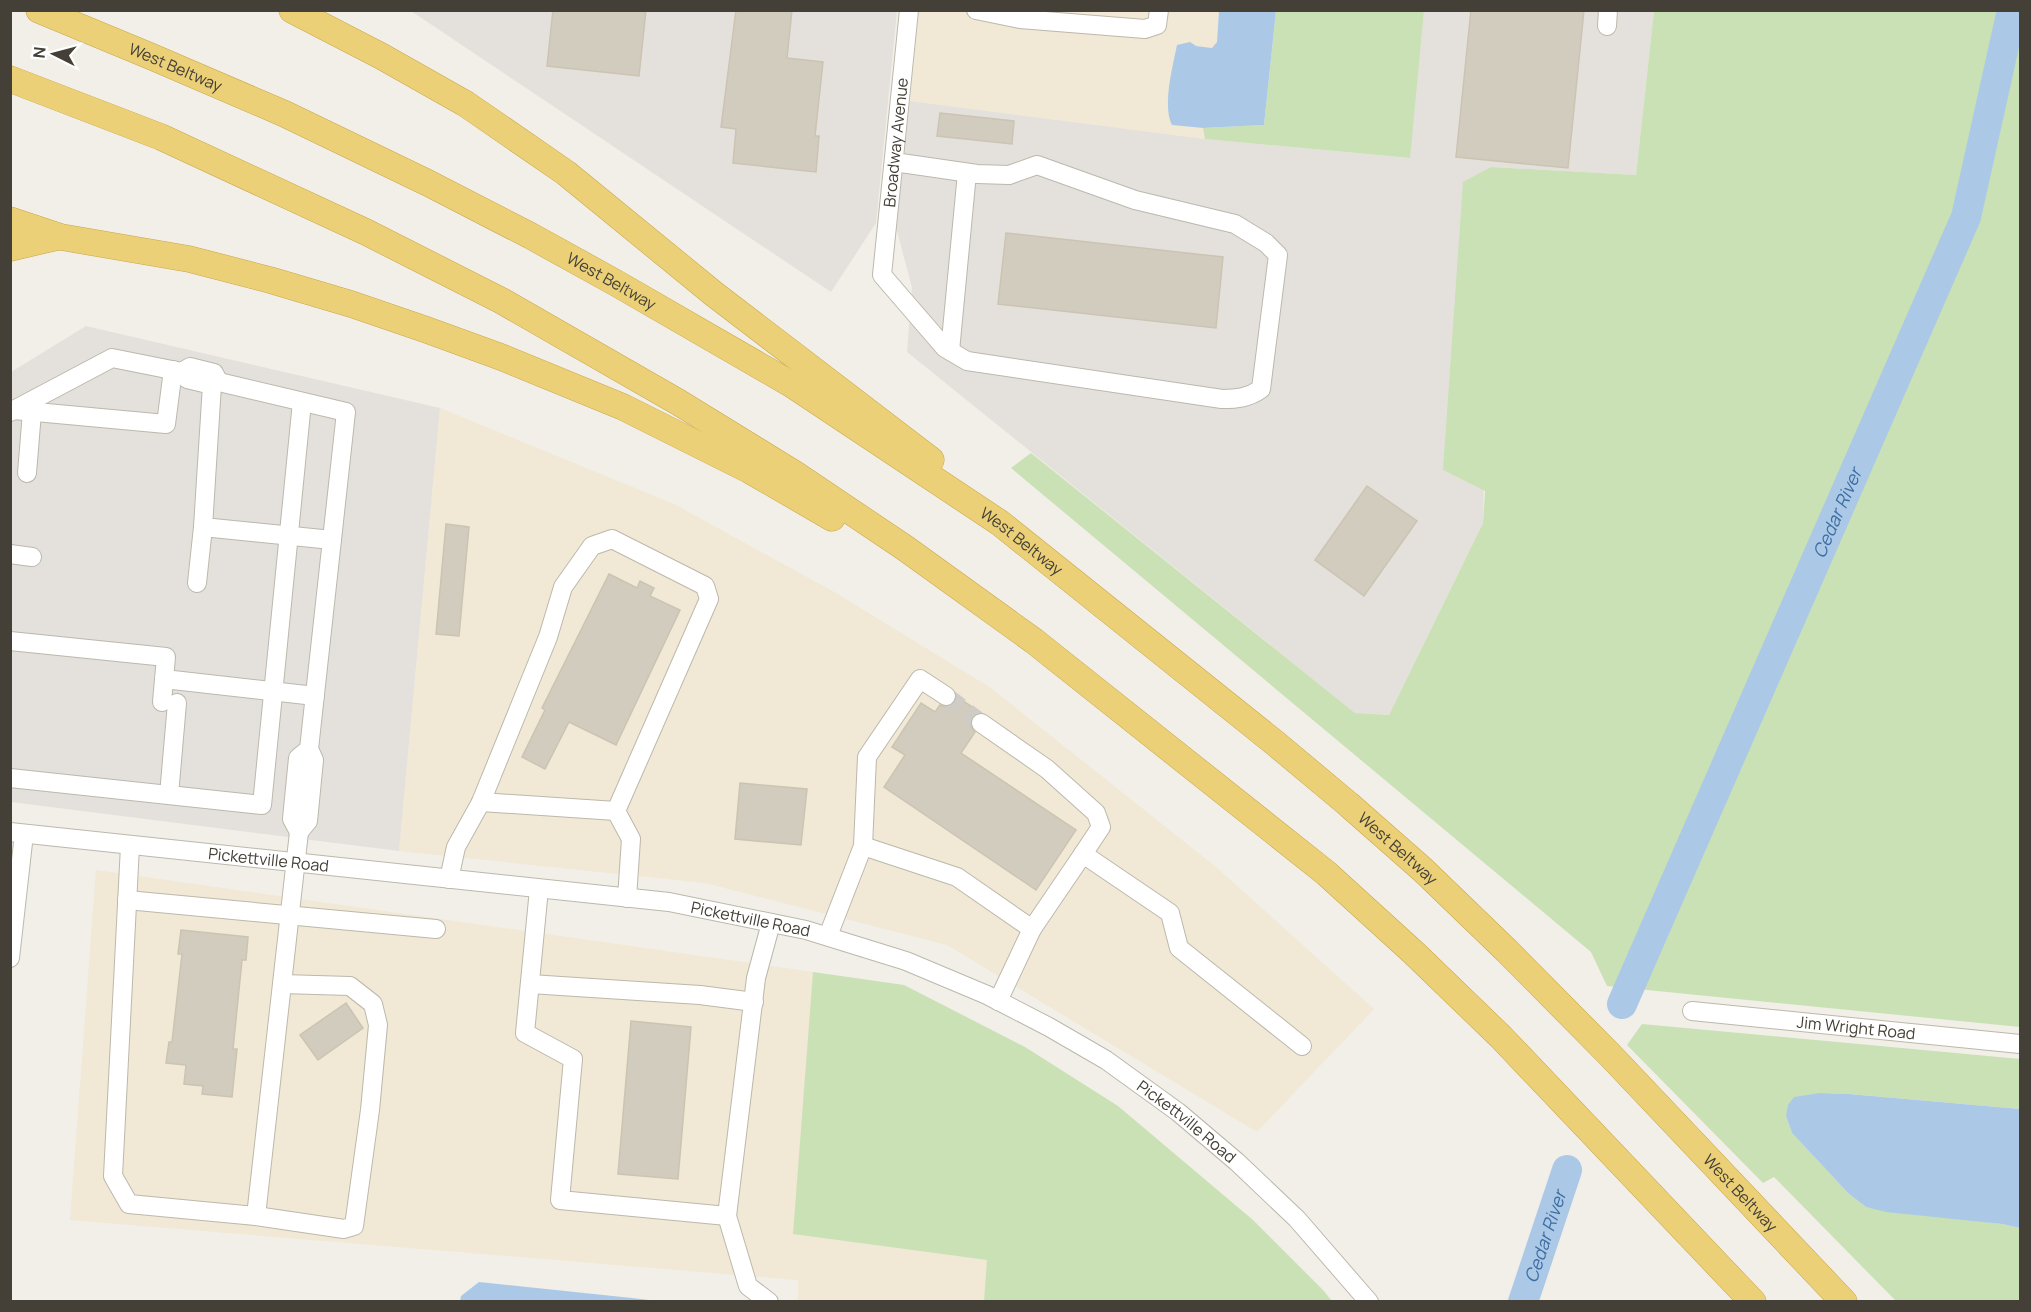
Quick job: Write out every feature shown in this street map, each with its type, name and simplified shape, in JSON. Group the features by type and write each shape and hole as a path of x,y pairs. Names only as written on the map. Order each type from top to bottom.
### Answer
{"highway":[{"name":"West Beltway","path":"39,10 285,114 531,236 791,384 1000,523 1284,751 1423,870 1611,1055 1844,1302"},
{"path":"292,10 381,56 466,104 566,173 714,294 922,452 1000,523"},
{"path":"10,79 161,138 366,232 502,301 678,402 795,474 905,548 1034,641 1326,873 1414,953 1501,1037 1753,1302"},
{"path":"10,220 61,237 189,259 351,304 501,357 624,407 749,470 854,531 936,588 1034,641"},
{"path":"10,248 61,237"}],"street":[{"name":"Broadway Avenue","path":"909,10 882,275 950,351"},
{"path":"976,10 1020,19 1145,29 1157,25 1159,10"},
{"path":"894,162 967,172 1009,174 1038,165 1135,200 1235,224 1266,243 1278,255 1261,389 1250,396 1239,399 1222,399 1015,370 967,361 950,351 967,172"},
{"path":"12,411 112,358 178,371 190,367 214,373 216,383 197,583"},
{"path":"12,411 166,424 178,371"},
{"path":"216,383 346,412 309,749 298,758 292,819 299,832 256,1216"},
{"path":"10,777 262,805 302,402"},
{"path":"27,473 32,412"},
{"path":"204,527 332,540"},
{"path":"449,879 456,848 481,802 548,637 563,587 592,546 612,538 705,586 709,599 616,811"},
{"path":"10,554 32,557"},
{"path":"10,641 166,657 164,679 170,703 169,795"},
{"path":"164,679 315,696"},
{"path":"828,936 863,846 867,757 920,679 946,696"},
{"path":"981,723 1047,769 1096,813 1101,827 1032,929 998,1001"},
{"path":"481,802 616,811"},
{"path":"616,811 631,839 627,898"},
{"path":"11,947 17,833"},
{"name":"Pickettville Road","path":"17,833 669,902 828,936 906,961 998,1001 1049,1027 1106,1060 1178,1112 1297,1219 1369,1302"},
{"path":"130,846 113,1176 129,1204 256,1216 344,1229 354,1226 370,1110 378,1025 373,1004 350,986 282,984"},
{"path":"863,846 957,877 1032,929"},
{"path":"1083,854 1170,913 1179,948 1302,1046"},
{"path":"539,889 525,1033 573,1059 560,1200 727,1216"},
{"path":"127,900 436,929"},
{"path":"769,1302 748,1286 727,1216 756,978 771,923"},
{"path":"530,984 700,995 754,1002"},
{"name":"Jim Wright Road","path":"1692,1011 2020,1044"}],"shaded area":[{"path":"411,11 897,11 876,223 831,292"},
{"path":"919,11 1219,11 1217,43 1212,48 1196,46 1172,125 1203,128 1205,139 910,101"},
{"path":"1424,11 1654,11 1636,175 1491,167 1483,523 1389,715 1355,713 907,352 912,288 896,227 910,101 1205,139 1409,158"},
{"path":"86,326 440,408 399,851 11,802 11,372"},
{"path":"440,408 674,504 836,593 991,688 1216,867 1374,1009 1257,1132 947,945 705,883 399,851"},
{"path":"96,870 813,972 794,1234 988,1260 984,1301 798,1302 798,1280 70,1220"}],"green space":[{"path":"1276,11 1424,11 1410,158 1205,139 1203,128 1264,125"},
{"path":"1654,11 2020,11 2020,1027 1607,986 1591,952 1011,468 1031,453 1355,713 1389,715 1483,523 1485,491 1443,470 1463,182 1491,167 1636,175"},
{"path":"813,972 904,985 1025,1047 1118,1106 1253,1220 1332,1301 984,1301 987,1260 793,1234"},
{"path":"1642,1024 2020,1059 2020,1109 1820,1093 1786,1116 1792,1133 1849,1194 1866,1207 2020,1228 2020,1301 1896,1301 1774,1177 1763,1183 1627,1045"}],"water":[{"path":"1219,11 1276,11 1264,125 1203,128 1172,125 1169,117 1168,97 1177,45 1190,42 1196,46 1212,48 1217,42"},
{"path":"1820,1093 2020,1109 2020,1228 2002,1224 1886,1212 1866,1207 1849,1194 1792,1133 1786,1116 1788,1105 1794,1097"},
{"path":"479,1282 658,1301 460,1301 461,1296"}],"building":[{"path":"553,10 646,10 639,76 547,66"},
{"path":"736,10 792,10 787,58 823,62 815,136 819,136 816,172 733,163 736,129 721,127"},
{"path":"1471,10 1584,10 1568,168 1456,157"},
{"path":"940,113 1014,121 1012,144 937,136"},
{"path":"1006,233 1223,257 1216,328 998,304"},
{"path":"1367,486 1417,521 1364,596 1315,560"},
{"path":"446,524 469,527 459,636 436,634"},
{"path":"609,574 637,588 640,581 654,588 650,596 680,610 616,745 569,722 545,769 522,757 545,710 542,708"},
{"path":"957,697 980,712 972,717 971,727 975,732 961,753 1076,830 1036,890 884,787 905,755 892,747 921,703 935,712 940,705 952,706"},
{"path":"740,783 807,789 801,845 735,839"},
{"path":"181,930 248,937 246,960 242,960 233,1049 237,1049 232,1097 202,1094 203,1086 184,1084 186,1065 166,1063 169,1042 172,1042 182,954 178,954"},
{"path":"346,1003 363,1028 318,1060 300,1035"},
{"path":"631,1021 691,1027 678,1179 618,1174"}],"waterway":[{"name":"Cedar River","path":"1622,1004 1966,217 2012,10"},
{"name":"Cedar River","path":"1523,1302 1567,1170"}],"tunnel":[{"path":"946,696 981,723"}]}
